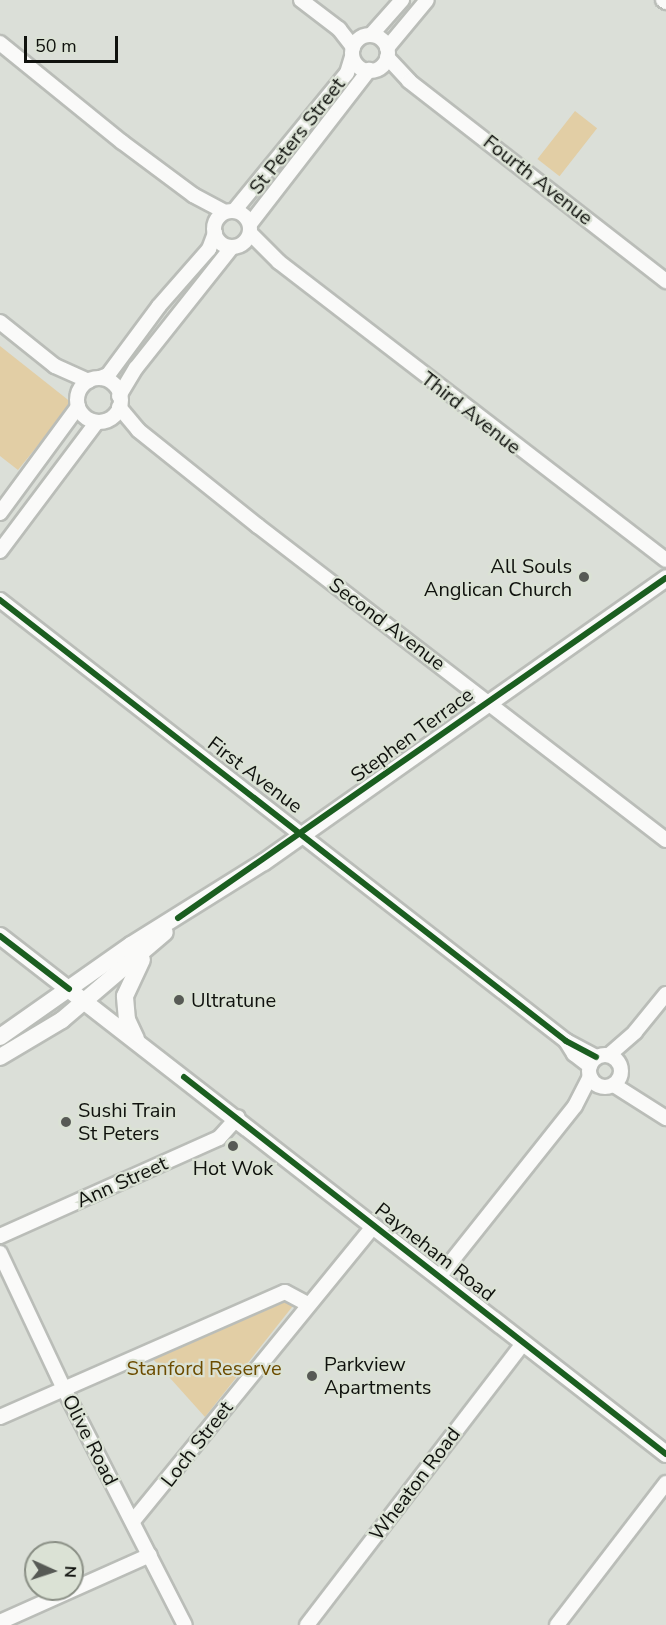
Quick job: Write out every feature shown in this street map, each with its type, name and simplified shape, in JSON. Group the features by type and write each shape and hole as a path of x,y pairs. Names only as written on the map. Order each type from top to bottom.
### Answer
{"main road":[{"name":"Stephen Terrace","path":"0,1037 131,945 178,918 304,833 488,701 666,578"},
{"name":"Stephen Terrace","path":"0,1057 63,1020 147,951 178,918"},
{"name":"Payneham Road","path":"0,936 238,1118 666,1454"},
{"path":"137,1042 127,1020 125,996 147,951"}],"street":[{"path":"301,0 359,44"},
{"name":"St Peters Street","path":"95,380 109,374 159,306 209,249 222,220 347,73 359,44 402,0"},
{"path":"387,52 427,0"},
{"name":"Fourth Avenue","path":"408,81 356,65 359,44 383,40 387,52 408,81 666,281"},
{"path":"0,43 222,220"},
{"name":"St Peters Street","path":"236,246 387,52"},
{"name":"Third Avenue","path":"279,262 236,246 224,244 222,220 246,216 250,228 279,262 666,560"},
{"path":"0,551 119,402 136,368 236,246"},
{"path":"0,322 56,366 115,386 119,402"},
{"path":"56,366 78,401 83,415 103,420"},
{"path":"0,513 95,380"},
{"name":"Second Avenue","path":"119,402 138,430 666,840"},
{"name":"Second Avenue","path":"103,420 138,430"},
{"name":"First Avenue","path":"2,603 304,833 391,906 566,1041 574,1054 597,1068 618,1075"},
{"path":"439,1277 575,1106 597,1068 635,1032 666,994"},
{"path":"618,1075 635,1032"},
{"path":"597,1068 618,1075 666,1118"},
{"name":"Ann Street","path":"0,1236 219,1138 238,1118"},
{"name":"Loch Street","path":"133,1521 374,1226"},
{"name":"Olive Road","path":"0,1253 64,1389 184,1625"},
{"path":"0,1418 285,1292 308,1304"},
{"name":"Wheaton Road","path":"307,1625 523,1343"},
{"path":"557,1625 666,1483"},
{"path":"0,1622 150,1555"}],"green space":[{"path":"575,111 597,128 560,176 537,159"},
{"path":"0,346 72,403 18,470 0,456"},
{"name":"Stanford Reserve","path":"282,1298 296,1302 205,1417 152,1358"}],"cycle path":[{"path":"178,918 666,578"},
{"path":"0,600 566,1041 596,1057"},
{"path":"0,936 69,989"},
{"path":"184,1077 666,1454"}],"place":[{"name":"All Souls Anglican Church","path":"584,577"},
{"name":"Ultratune","path":"179,1000"},
{"name":"Sushi Train St Peters","path":"66,1122"},
{"name":"Hot Wok","path":"233,1146"},
{"name":"Parkview Apartments","path":"312,1376"}]}
